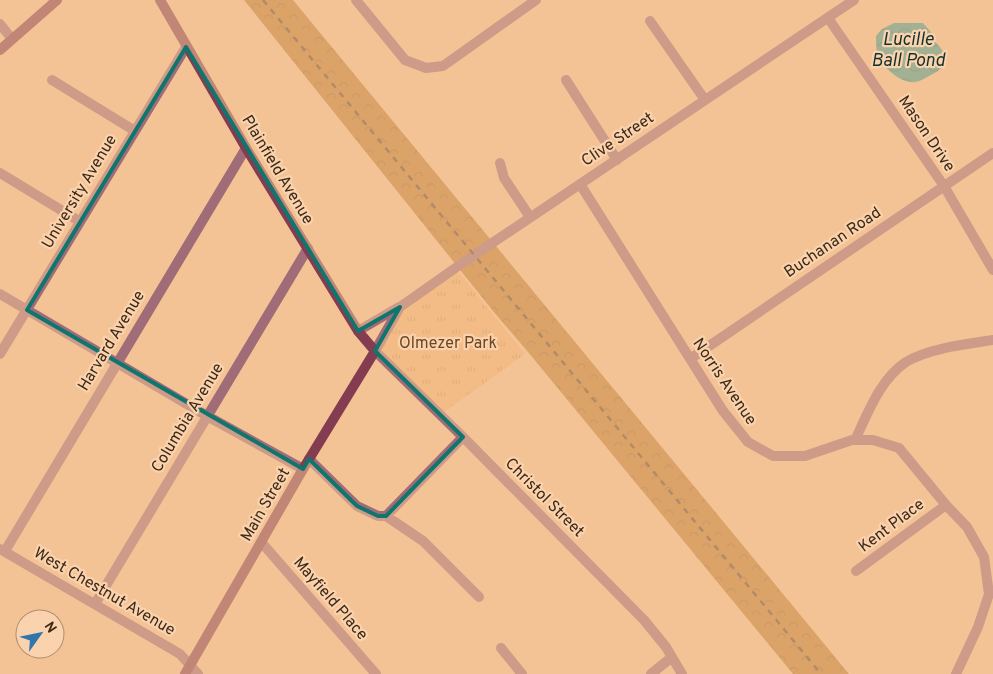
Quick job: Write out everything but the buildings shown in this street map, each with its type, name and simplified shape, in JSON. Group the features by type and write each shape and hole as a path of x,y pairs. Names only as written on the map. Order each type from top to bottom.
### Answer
{"street":[{"path":"0,50 57,0"},
{"name":"Plainfield Avenue","path":"160,0 246,148 358,331 375,351"},
{"path":"356,0 405,60 426,68 443,66 536,0"},
{"name":"Clive Street","path":"358,331 400,307 530,217 828,18 838,5 854,0"},
{"name":"Mason Drive","path":"828,18 944,186 993,270"},
{"path":"650,21 705,100"},
{"path":"0,24 12,39"},
{"name":"University Avenue","path":"0,354 186,47"},
{"path":"52,80 134,131"},
{"path":"566,80 617,160"},
{"name":"Harvard Avenue","path":"2,550 246,148"},
{"name":"Buchanan Road","path":"690,359 993,152"},
{"path":"500,163 504,178 530,217"},
{"path":"0,173 79,221"},
{"name":"Norris Avenue","path":"580,184 723,411 748,442 773,456 806,456 855,440 873,440 899,448 946,505 967,527 984,557 989,594 978,627 956,674"},
{"name":"Columbia Avenue","path":"95,604 308,248"},
{"path":"0,294 207,416 303,469"},
{"name":"Clive Street","path":"375,351 400,307"},
{"path":"855,440 874,400 887,380 906,362 929,353 993,340"},
{"name":"Christol Street","path":"375,351 644,620 666,647 682,674"},
{"name":"Main Street","path":"185,674 303,469 375,351"},
{"path":"386,516 463,437"},
{"path":"309,459 357,506 378,516 386,516 423,541 479,597"},
{"name":"Kent Place","path":"856,572 946,505"},
{"name":"Mayfield Place","path":"262,543 376,674"},
{"name":"West Chestnut Avenue","path":"2,550 180,654 198,674"},
{"path":"501,648 522,674"},
{"path":"651,674 672,657"}],"highlighted area":[{"path":"186,47 358,331 400,307 375,351 463,437 386,516 378,516 357,506 309,459 303,469 27,310"}],"green space":[{"path":"244,0 293,0 849,674 793,674 493,311"},
{"name":"Olmezer Park","path":"457,270 525,354 443,413 378,351 393,324 406,309"}],"water":[{"name":"Lucille Ball Pond","path":"894,23 923,23 935,37 934,41 943,51 945,56 944,65 936,72 913,82 901,79 887,69 878,56 876,36 882,29"}],"railway":[{"path":"263,0 821,674"}]}
